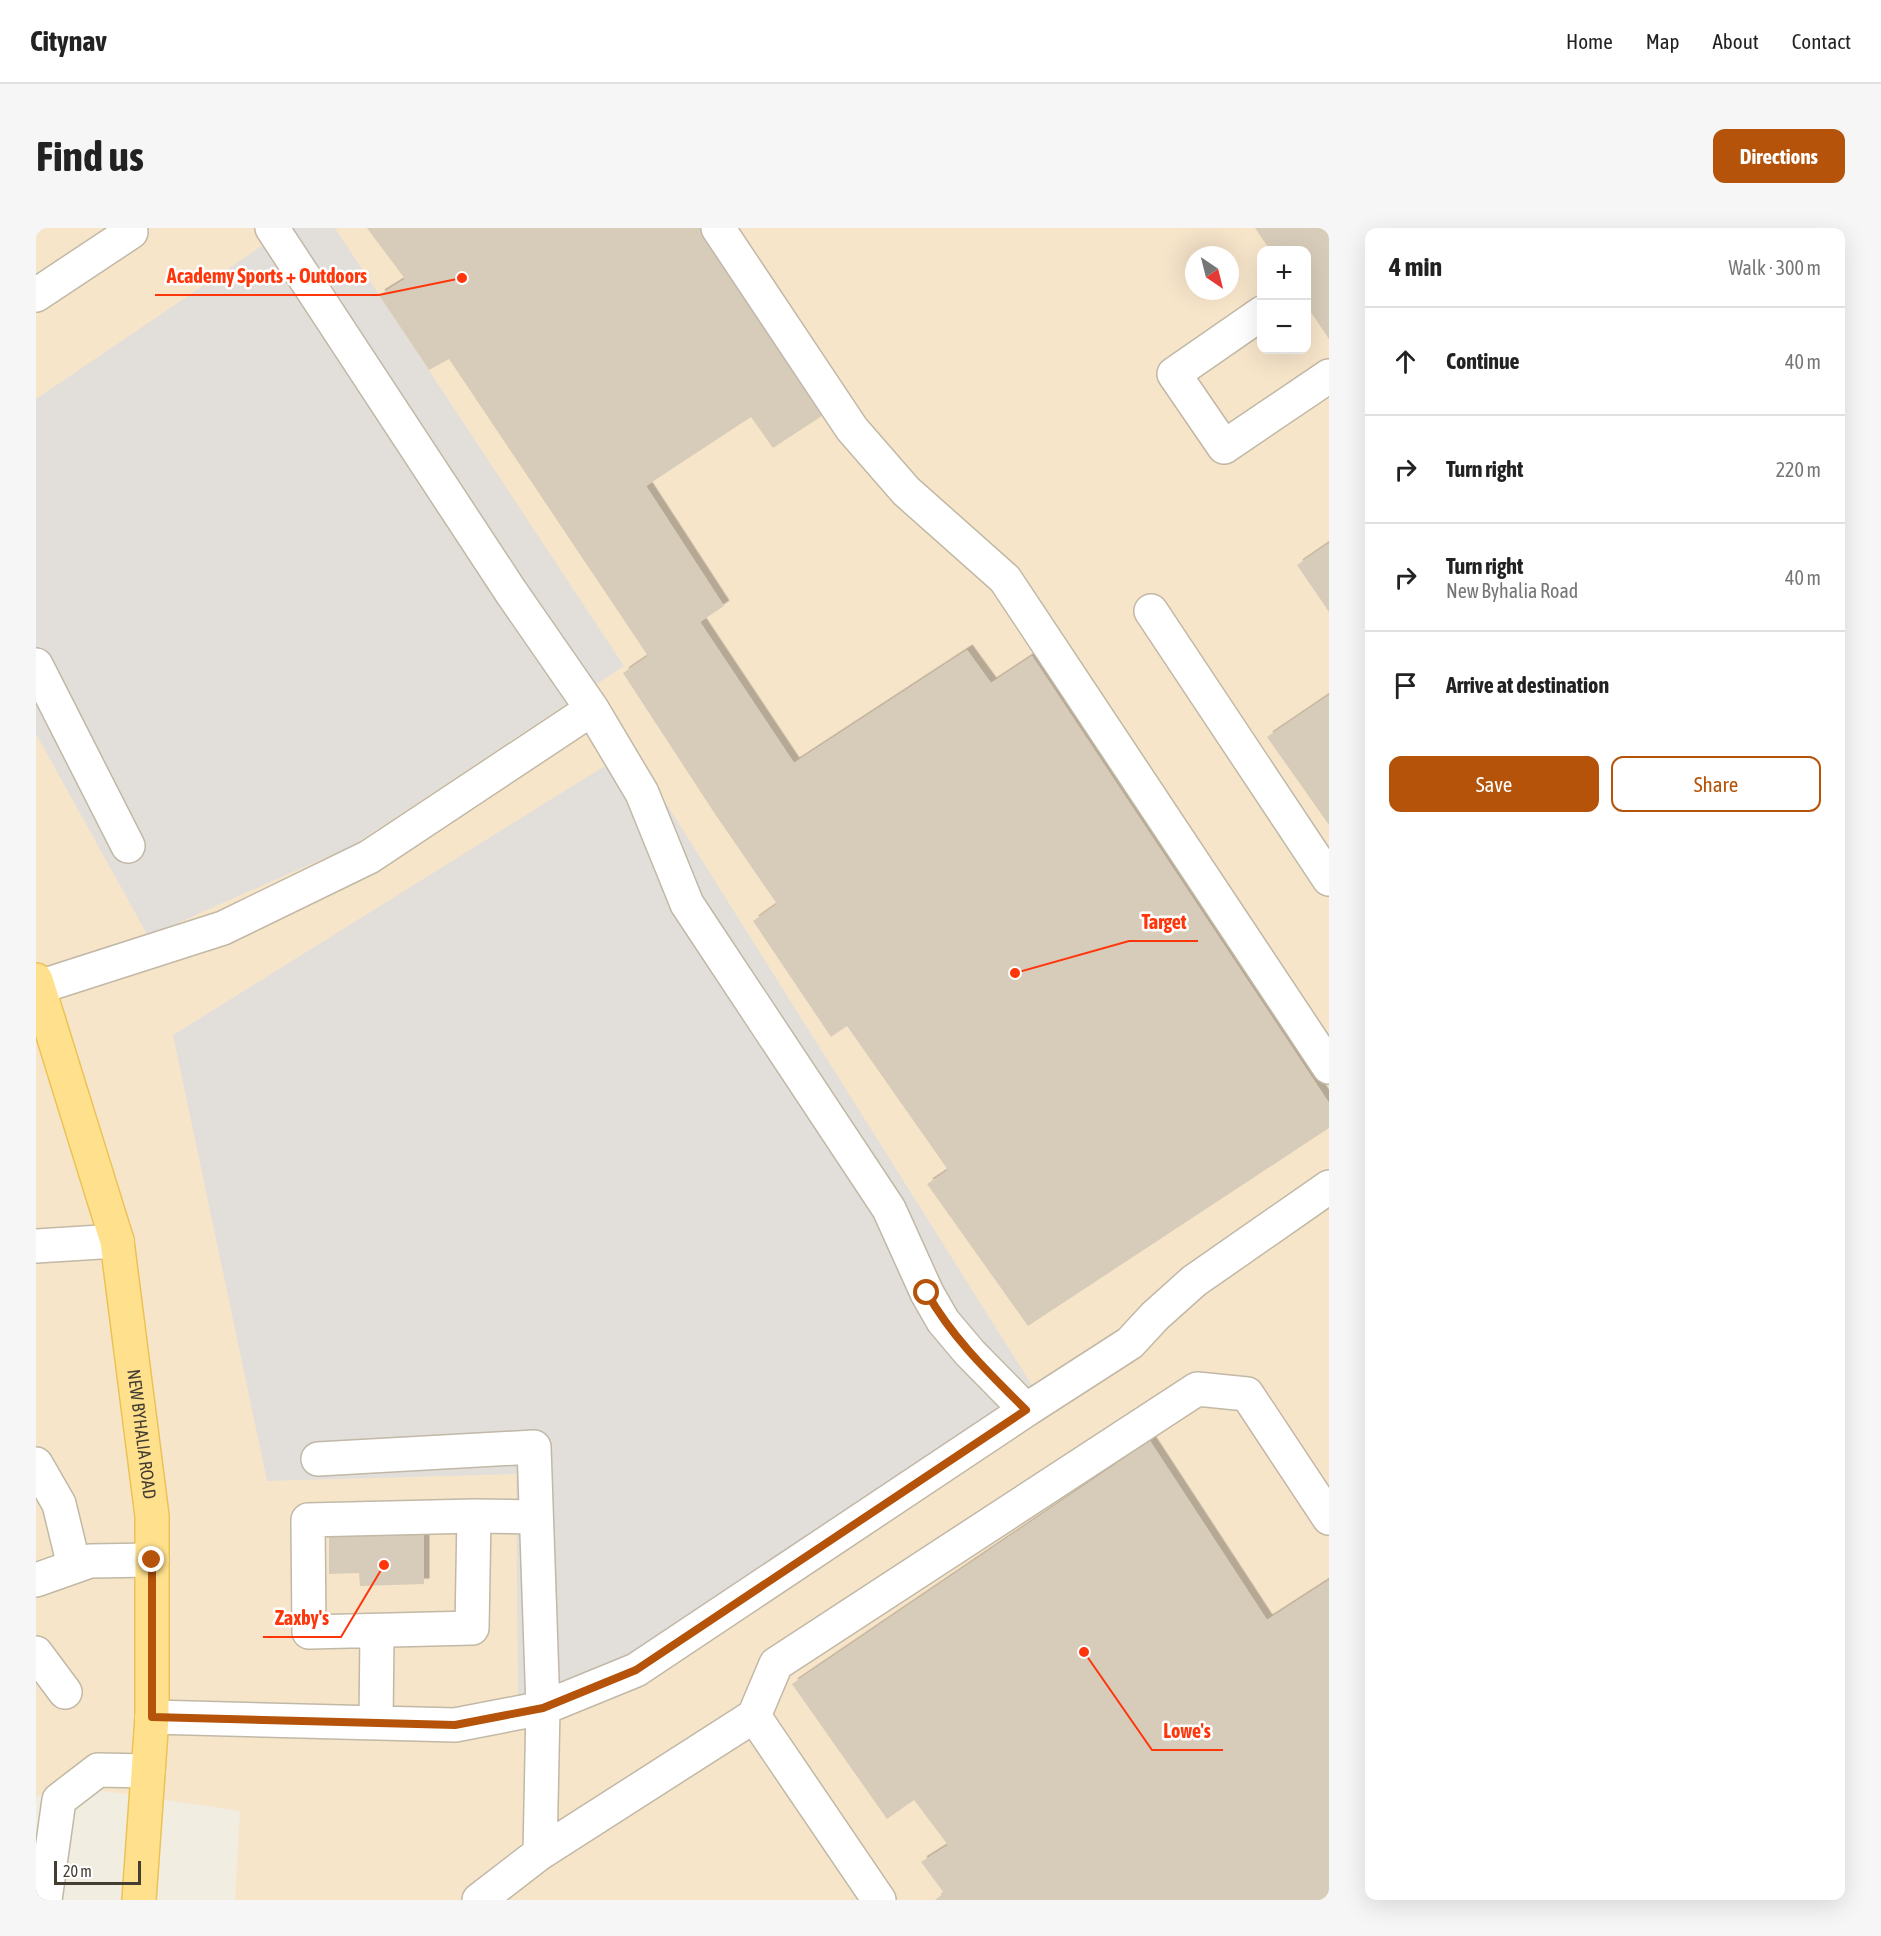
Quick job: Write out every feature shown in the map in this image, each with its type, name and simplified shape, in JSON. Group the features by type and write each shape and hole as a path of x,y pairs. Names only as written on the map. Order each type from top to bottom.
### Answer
{"main road":[{"name":"NEW BYHALIA ROAD","path":"37,985 117,1241 152,1516 152,1717 139,1900"}],"lane":[{"path":"272,228 511,592 592,709 642,793 687,904 889,1209 927,1293 943,1321 970,1353 1026,1410"},
{"path":"718,228 852,429 906,491 1005,579 1329,1067"},
{"path":"36,295 131,232"},
{"path":"1257,316 1174,374 1224,447 1329,376"},
{"path":"1151,611 1329,879"},
{"path":"36,665 128,846"},
{"path":"37,985 223,928 369,857 592,709"},
{"path":"152,1717 455,1725 543,1708 636,1670 1130,1343 1155,1316 1194,1281 1329,1187"},
{"path":"36,1245 117,1241"},
{"path":"479,1900 540,1853 754,1716 776,1664 1197,1389 1247,1394 1329,1518"},
{"path":"318,1459 534,1447 543,1708 540,1853"},
{"path":"36,1464 59,1504 74,1566"},
{"path":"474,1516 472,1628 309,1632 308,1520 474,1516 536,1517"},
{"path":"36,1580 90,1561 152,1560"},
{"path":"376,1632 376,1723"},
{"path":"36,1653 65,1692"},
{"path":"754,1716 879,1900"},
{"path":"45,1900 59,1800 98,1770 148,1771"}],"shaded area":[{"path":"36,228 1329,228 1329,1900 235,1900 240,1811 56,1784 36,1798"},
{"path":"288,228 335,228 624,666 352,846 148,936 36,734 36,399"},
{"path":"632,749 1047,1409 639,1683 518,1700 516,1474 267,1481 173,1035"}],"building":[{"path":"367,228 708,228 831,410 773,448 751,417 646,486 724,606 700,622 794,763 967,650 991,683 1032,656 1329,1103 1329,1128 1028,1326 927,1184 948,1170 847,1026 831,1037 753,921 777,904 623,673 648,656 449,359 429,370 379,295 405,279"},
{"path":"1255,228 1329,228 1329,339 1311,312 1311,246 1267,246"},
{"path":"1329,543 1329,612 1297,565"},
{"path":"1329,695 1329,825 1267,737"},
{"path":"1150,1441 1267,1620 1329,1580 1329,1900 935,1900 944,1893 921,1862 948,1845 914,1800 887,1819 792,1684"},
{"path":"424,1532 424,1584 360,1586 359,1573 329,1574 329,1534"}],"place":[{"name":"Academy Sports + Outdoors","path":"462,278"},
{"name":"Target","path":"1015,973"},
{"name":"Zaxby's","path":"384,1565"},
{"name":"Lowe's","path":"1084,1652"}],"route":[{"path":"152,1560 152,1717 455,1725 543,1708 636,1670 1026,1410 970,1353 943,1321 927,1293"}]}
